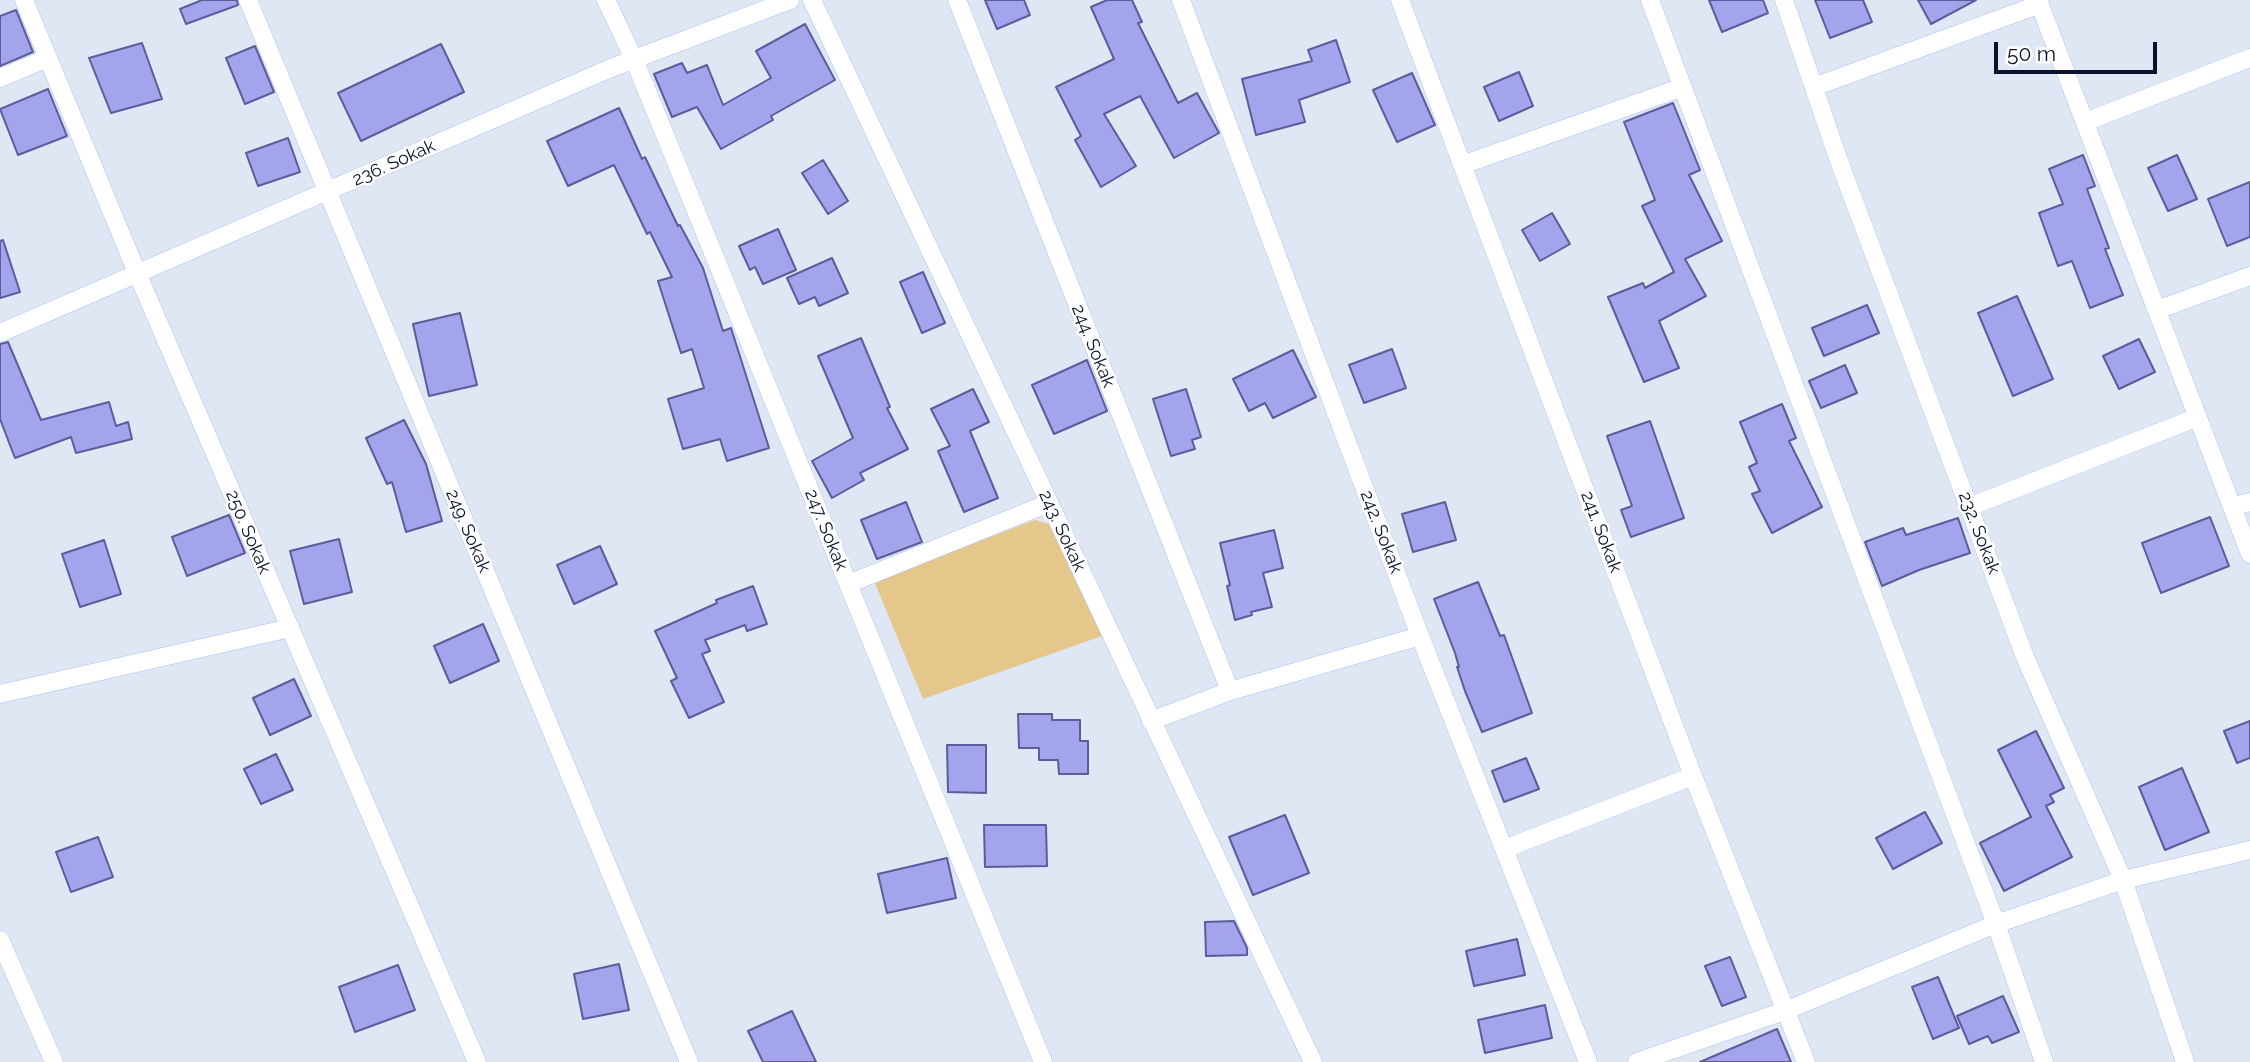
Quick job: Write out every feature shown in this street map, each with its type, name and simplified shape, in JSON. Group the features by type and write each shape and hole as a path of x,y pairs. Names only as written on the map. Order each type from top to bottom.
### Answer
{"street":[{"name":"250. Sokak","path":"24,0 138,275 477,1062"},
{"name":"249. Sokak","path":"247,0 689,1062"},
{"name":"247. Sokak","path":"606,0 634,60 1043,1062"},
{"name":"236. Sokak","path":"0,333 634,60 790,0"},
{"name":"243. Sokak","path":"812,0 1313,1062"},
{"name":"244. Sokak","path":"957,0 1230,691"},
{"name":"242. Sokak","path":"1181,0 1420,636 1588,1062"},
{"name":"241. Sokak","path":"1399,0 1693,776 1806,1062"},
{"path":"1650,0 1996,924 2044,1062"},
{"name":"232. Sokak","path":"1784,0 1839,161 2025,657 2123,880 2185,1062"},
{"path":"1814,87 2039,2 2250,554"},
{"path":"0,78 48,58"},
{"path":"2085,122 2250,58"},
{"path":"1462,165 1683,87"},
{"path":"2157,310 2250,276"},
{"path":"1969,508 2198,417"},
{"path":"2232,507 2250,502"},
{"path":"848,584 1049,503"},
{"path":"0,694 290,628"},
{"path":"1151,721 1230,691 1420,636"},
{"path":"1504,849 1693,776"},
{"path":"1637,1062 1787,1010 1996,924 2123,880 2250,850"},
{"path":"0,940 54,1062"}],"shaded area":[{"path":"1035,520 1051,525 1102,636 923,699 874,581"}],"building":[{"path":"202,0 237,0 238,5 186,24 180,9"},
{"path":"985,0 1024,0 1030,15 997,29"},
{"path":"1107,0 1132,0 1142,22 1138,23 1178,103 1197,93 1219,133 1174,158 1140,96 1104,114 1136,166 1101,187 1075,140 1081,136 1056,87 1114,59 1091,7"},
{"path":"1709,0 1763,0 1768,13 1722,32"},
{"path":"1815,0 1863,0 1872,22 1830,38"},
{"path":"1918,0 1976,0 1931,24"},
{"path":"16,10 33,52 0,66 0,16"},
{"path":"805,24 835,80 771,116 773,120 721,149 697,107 672,117 654,74 682,63 687,73 707,65 723,105 771,78 756,51"},
{"path":"1336,40 1350,82 1299,100 1305,122 1256,135 1242,79 1312,61 1308,50"},
{"path":"142,43 162,99 111,113 89,58"},
{"path":"441,44 464,92 361,141 338,93"},
{"path":"255,46 274,92 245,104 226,58"},
{"path":"1519,72 1533,106 1499,121 1484,87"},
{"path":"1412,73 1435,125 1397,142 1373,90"},
{"path":"48,89 67,136 18,155 0,109"},
{"path":"1673,103 1700,170 1689,175 1722,241 1685,259 1706,296 1659,321 1679,368 1644,382 1608,297 1643,283 1645,288 1674,272 1642,206 1655,200 1624,122"},
{"path":"619,108 642,159 645,157 678,226 680,225 703,268 723,331 731,328 769,448 727,461 720,439 683,449 668,399 704,388 692,349 681,353 658,281 672,277 650,232 647,234 614,165 568,186 547,141"},
{"path":"288,138 300,172 258,186 246,153"},
{"path":"2083,155 2095,186 2087,189 2109,248 2105,249 2123,295 2090,308 2072,261 2058,266 2039,213 2063,204 2049,169"},
{"path":"2177,155 2197,199 2168,211 2148,168"},
{"path":"823,160 848,201 828,214 802,173"},
{"path":"2250,182 2250,237 2227,246 2208,199"},
{"path":"1552,213 1570,244 1540,261 1522,230"},
{"path":"778,229 796,270 763,284 755,267 750,270 739,246"},
{"path":"3,240 20,292 0,298 0,241"},
{"path":"832,258 848,293 819,306 815,297 799,304 787,278"},
{"path":"923,272 945,323 922,333 900,282"},
{"path":"2017,296 2053,379 2013,396 1978,313"},
{"path":"1867,305 1879,333 1824,356 1812,328"},
{"path":"460,313 477,385 429,396 413,324"},
{"path":"861,338 890,407 887,408 908,449 860,473 864,480 832,498 812,461 853,438 818,356"},
{"path":"2139,339 2155,372 2119,389 2103,356"},
{"path":"8,342 41,420 109,402 116,426 128,422 132,439 76,453 71,437 15,458 0,419 0,344"},
{"path":"1392,349 1406,388 1364,403 1349,365"},
{"path":"1293,350 1316,397 1273,418 1265,403 1249,411 1233,379"},
{"path":"1087,360 1107,411 1054,434 1032,385"},
{"path":"1845,365 1857,393 1821,408 1809,381"},
{"path":"973,389 989,422 970,431 998,498 964,512 938,451 950,446 931,409"},
{"path":"1186,389 1201,437 1192,440 1195,449 1171,456 1153,399"},
{"path":"1782,404 1796,438 1789,441 1822,507 1772,533 1752,494 1760,491 1749,467 1757,463 1740,422"},
{"path":"404,420 426,464 442,521 406,532 392,482 387,484 366,438"},
{"path":"1650,421 1684,518 1631,537 1621,510 1632,506 1607,436"},
{"path":"906,502 922,542 877,559 861,520"},
{"path":"1445,502 1456,540 1413,552 1402,514"},
{"path":"229,515 245,553 187,576 172,537"},
{"path":"2210,517 2229,566 2161,593 2142,543"},
{"path":"1958,518 1970,553 1882,586 1865,542 1903,528 1906,535"},
{"path":"1274,530 1283,568 1263,573 1272,607 1251,612 1252,615 1235,620 1220,543"},
{"path":"339,539 352,592 304,604 290,551"},
{"path":"104,540 121,594 80,607 62,554"},
{"path":"600,546 617,584 574,604 557,565"},
{"path":"1478,582 1500,636 1504,635 1532,713 1482,732 1434,599"},
{"path":"753,586 767,624 747,631 745,625 705,640 710,651 702,654 724,702 689,718 671,681 677,678 655,631 717,603 716,600"},
{"path":"483,624 499,661 450,683 434,646"},
{"path":"294,679 311,716 270,735 253,698"},
{"path":"1018,714 1052,714 1052,720 1080,720 1080,741 1088,741 1088,774 1059,774 1058,760 1039,760 1039,748 1019,748"},
{"path":"2250,721 2250,758 2237,763 2224,731"},
{"path":"2036,731 2064,788 2050,795 2054,802 2046,806 2072,857 2004,891 1980,843 2031,817 1998,750"},
{"path":"947,745 986,745 986,793 948,792"},
{"path":"276,754 293,790 261,804 244,769"},
{"path":"1526,758 1539,789 1504,802 1492,771"},
{"path":"2182,768 2209,832 2165,850 2139,787"},
{"path":"1925,812 1942,843 1893,869 1876,838"},
{"path":"1285,815 1309,873 1253,895 1229,837"},
{"path":"984,825 1046,825 1047,866 985,867"},
{"path":"98,837 113,877 71,892 56,852"},
{"path":"947,858 956,898 887,913 878,874"},
{"path":"1234,921 1247,948 1247,955 1206,956 1205,922"},
{"path":"1517,939 1525,975 1474,986 1466,951"},
{"path":"1730,957 1746,997 1722,1006 1705,966"},
{"path":"619,964 629,1010 583,1019 574,974"},
{"path":"398,965 415,1010 355,1032 339,987"},
{"path":"1938,977 1959,1028 1933,1039 1912,987"},
{"path":"2003,996 2019,1032 1992,1043 1988,1036 1969,1044 1957,1016"},
{"path":"1545,1005 1552,1038 1485,1053 1478,1020"},
{"path":"792,1011 816,1062 763,1062 748,1031"},
{"path":"1777,1029 1791,1062 1700,1062"}]}
